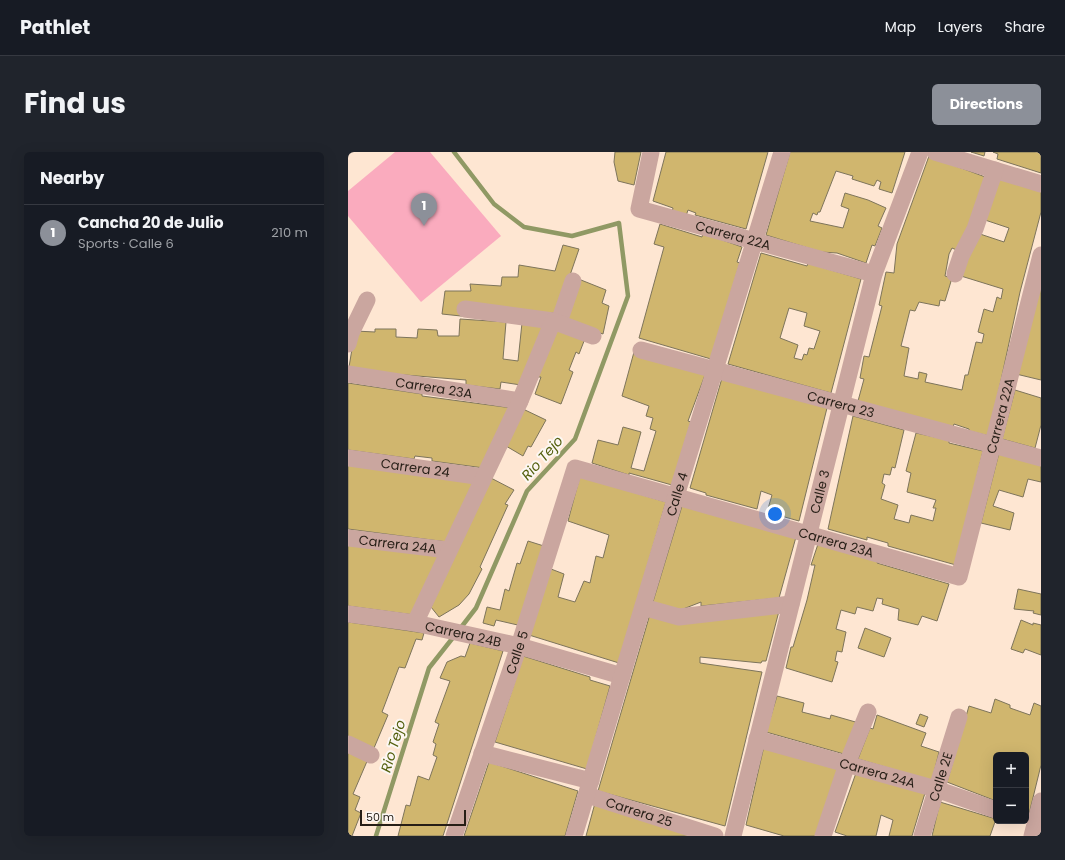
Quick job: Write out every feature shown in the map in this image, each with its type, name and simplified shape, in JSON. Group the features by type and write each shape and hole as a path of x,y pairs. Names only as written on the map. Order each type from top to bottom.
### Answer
{"street":[{"name":"Carrera 22A","path":"651,152 639,208 755,242 874,274"},
{"name":"Calle 4","path":"574,836 676,496 782,152"},
{"name":"Calle 3","path":"733,836 874,274 920,152"},
{"path":"935,152 1041,184"},
{"path":"955,274 961,256 974,229 995,170"},
{"name":"Carrera 22A","path":"959,577 1040,264"},
{"path":"415,623 448,550 520,401 573,281"},
{"path":"348,344 351,333 366,300"},
{"path":"465,309 556,322 593,336"},
{"name":"Carrera 23","path":"641,350 716,369 842,405 1041,458"},
{"name":"Carrera 23A","path":"348,374 520,401"},
{"name":"Carrera 24","path":"348,458 483,477"},
{"name":"Carrera 23A","path":"575,468 959,577"},
{"name":"Calle 5","path":"454,836 519,646 575,468"},
{"name":"Carrera 24A","path":"348,538 448,550"},
{"path":"643,607 679,617 791,604"},
{"name":"Carrera 24B","path":"348,614 415,623 519,646 622,676"},
{"path":"823,836 847,764 868,712"},
{"name":"Calle 2E","path":"922,836 959,717"},
{"name":"Carrera 24A","path":"757,739 936,789 993,809"},
{"path":"348,744 371,755"},
{"name":"Carrera 25","path":"482,753 589,788 715,836"},
{"path":"1033,826 1041,801"}],"shaded area":[{"path":"395,152 430,152 501,236 421,302 348,216 348,191"}],"building":[{"path":"615,152 641,152 634,185 618,181 614,162"},
{"path":"666,152 768,152 746,229 695,215 696,213 688,210 686,216 672,212 673,208 653,201"},
{"path":"790,152 905,152 892,193 879,189 881,182 877,180 874,186 852,179 853,176 836,171 820,212 818,212 817,215 813,213 810,221 843,228 849,209 841,206 845,193 868,200 886,208 878,226 882,228 875,246 872,245 866,263 837,253 821,252 766,235"},
{"path":"971,152 985,152 984,156"},
{"path":"993,152 1041,152 1041,173 997,159 998,154"},
{"path":"929,156 988,178 959,251 952,248 949,254 945,276 952,278 945,301 940,300 939,306 919,302 915,311 910,310 901,346 909,348 904,376 918,379 919,372 927,374 925,382 962,390 965,375 968,375 976,342 982,343 984,334 978,332 984,309 993,312 997,297 1001,299 1003,289 961,276 977,233 1004,242 1009,228 982,219 997,175 1041,191 1041,212 1020,292 989,436 969,431 969,429 954,424 953,427 858,401 864,379 860,378 864,356 869,357 882,306 879,305 886,272 894,273 897,244"},
{"path":"660,224 702,237 703,233 742,247 737,262 740,263 711,359 639,338 664,247 654,244"},
{"path":"563,245 579,249 557,313 461,316 442,314 445,291 471,291 470,284 501,286 502,277 518,277 519,265 555,271"},
{"path":"761,253 807,266 808,263 861,279 831,393 728,364","holes":["789,308 807,313 804,326 820,331 814,349 809,348 807,355 804,354 802,360 794,358 798,345 780,338"]},
{"path":"1041,275 1041,380 1016,374"},
{"path":"576,278 606,290 602,303 609,306 603,334 563,320"},
{"path":"460,319 506,322 503,359 518,361 522,323 545,326 521,385 501,382 500,389 466,385 466,380 393,374 349,367 355,331 375,332 375,329 396,329 396,337 417,338 418,329 437,330 438,336 459,336"},
{"path":"557,324 586,336 579,354 576,352 569,370 573,372 561,404 535,394 541,377 538,377"},
{"path":"634,352 705,375 688,421 691,422 672,485 629,473 629,475 592,463 598,440 618,445 623,427 641,432 631,468 644,471 656,431 650,429 653,418 646,416 649,406 622,396"},
{"path":"722,378 827,408 799,521 767,512 772,495 761,491 757,509 706,495 706,493 690,488"},
{"path":"348,383 422,394 422,396 512,408 484,468 432,461 432,458 415,456 414,459 348,450"},
{"path":"1015,390 1041,398 1041,425 1035,448 1002,439"},
{"path":"523,409 546,420 531,447 528,446 523,456 506,446"},
{"path":"853,416 904,430 895,468 892,467 890,475 884,474 882,483 885,485 881,499 898,505 894,519 909,523 911,515 933,521 936,508 933,508 936,500 907,492 911,473 906,471 916,433 949,440 949,443 983,451 956,565 888,546 888,543 867,537 867,540 828,529"},
{"path":"1000,449 1041,460 1041,482 1028,479 1023,497 999,490 993,506 1014,513 1010,530 981,523"},
{"path":"348,465 475,483 447,542 348,529"},
{"path":"580,476 666,502 619,663 529,635 551,569 564,574 558,597 575,602 584,581 590,583 596,556 603,558 609,535 568,521"},
{"path":"489,477 514,490 505,504 508,505 480,567 482,569 469,594 459,605 439,617 431,607"},
{"path":"682,506 796,537 779,598 701,606 701,602 678,611 652,605"},
{"path":"528,541 547,547 522,626 496,620 494,626 483,623 487,607 500,610 505,589 509,591 517,563 520,564"},
{"path":"348,544 441,555 414,615 348,606"},
{"path":"818,544 878,560 877,563 949,584 937,621 922,616 918,625 898,620 899,609 882,604 883,599 877,598 873,611 857,607 855,614 841,610 836,629 846,632 842,652 837,651 835,661 838,662 832,682 786,668 791,647 793,647 807,600 815,565 811,565"},
{"path":"1018,589 1041,594 1041,615 1033,613 1034,611 1014,609"},
{"path":"779,611 766,661 762,661 761,663 700,657 700,663 762,672 725,826 598,791 650,614"},
{"path":"1021,620 1033,625 1033,623 1041,625 1041,655 1025,649 1023,653 1011,649"},
{"path":"348,622 424,633 422,640 416,639 405,668 399,667 382,712 388,715 374,748 348,736"},
{"path":"865,628 891,638 884,657 858,648"},
{"path":"470,643 503,651 443,836 398,836 406,805 410,806 418,776 429,780 437,757 433,755 436,744 433,742 439,724 435,722 450,681 440,678 447,662 461,656 465,657"},
{"path":"523,656 590,677 590,680 610,686 587,769 495,742"},
{"path":"777,696 804,703 802,712 830,719 831,715 859,723 851,756 766,732"},
{"path":"995,699 1010,705 1010,708 1030,715 1034,703 1041,706 1041,765 1029,814 1029,752 993,752 993,800 947,782 969,706 991,713"},
{"path":"920,714 928,717 924,727 916,724"},
{"path":"877,715 926,733 921,746 939,752 932,781 858,759 870,728 873,729"},
{"path":"764,746 847,771 822,836 784,836 746,825"},
{"path":"348,750 368,759 353,794 360,797 355,810 361,813 352,836 348,836"},
{"path":"489,762 578,791 565,836 464,836"},
{"path":"856,773 925,793 912,836 889,836 893,820 881,815 876,836 847,836 835,832"},
{"path":"940,802 993,818 993,824 994,824 990,836 932,836"},
{"path":"595,803 723,836 586,836"}],"waterway":[{"name":"Rio Tejo","path":"454,152 494,204 524,227 572,236 619,223 628,296 575,439 527,491 476,608 459,630"},
{"name":"Rio Tejo","path":"376,836 429,668 455,635"}],"place":[{"name":"Cancha 20 de Julio","path":"424,226"}]}
